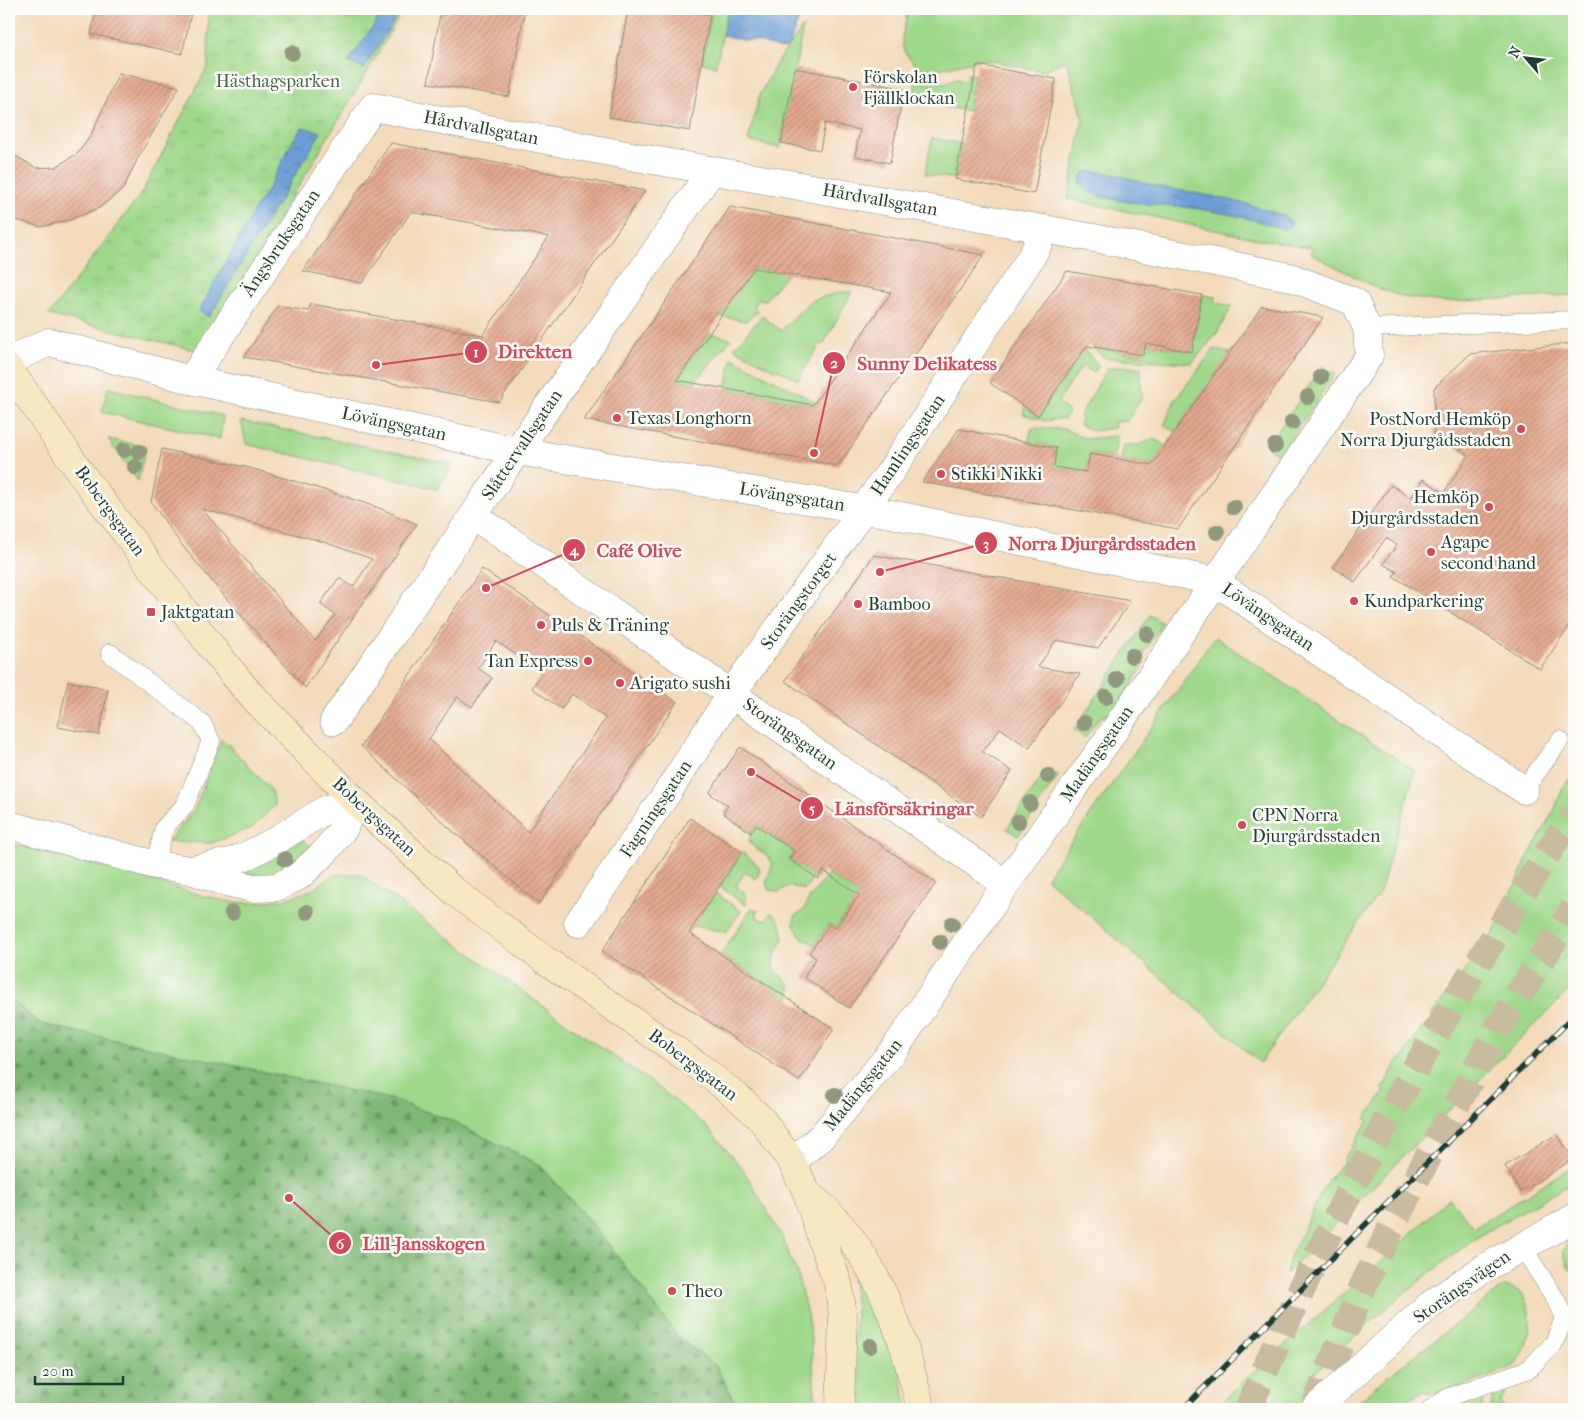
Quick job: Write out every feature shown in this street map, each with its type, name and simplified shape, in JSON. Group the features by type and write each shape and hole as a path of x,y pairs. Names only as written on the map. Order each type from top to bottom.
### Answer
{"street":[{"name":"Hårdvallsgatan","path":"373,107 1045,229 1290,277 1355,302 1367,328"},
{"name":"Ängsbruksgatan","path":"191,380 373,107"},
{"name":"Slåttervallsgatan","path":"334,721 517,451 712,170"},
{"name":"Hamlingsgatan","path":"865,509 1020,276 1045,229"},
{"name":"Madängsgatan","path":"792,1162 822,1136 896,1046 1006,884 1116,728 1214,581 1369,356 1367,328"},
{"name":"Lövängsgatan","path":"9,361 49,342 191,380 517,451 865,509 1214,581 1524,790"},
{"name":"Bobergsgatan","path":"9,369 85,479 213,649 249,693 354,800 455,892 545,960 697,1065 741,1100 762,1120 792,1162 807,1193 838,1283 843,1316 840,1409"},
{"name":"Storängstorget","path":"732,694 865,509"},
{"name":"Storängsgatan","path":"474,516 1006,884"},
{"name":"Fagningsgatan","path":"578,924 672,787 732,694"},
{"path":"192,870 230,862 246,856 325,810 354,800"},
{"path":"9,825 154,865 192,870 222,881 253,888 277,886 299,876 323,854 344,828 354,800"},
{"name":"Bobergsgatan","path":"807,1193 831,1214 867,1263 905,1346 920,1409"},
{"name":"Storängsvägen","path":"1316,1409 1430,1305 1483,1269 1574,1218"}],"lane":[{"path":"1367,328 1574,320"},
{"path":"110,653 202,722 211,741 185,805 164,828 154,865"},
{"path":"1524,790 1560,740"},
{"path":"1431,1409 1449,1397 1529,1369 1554,1343 1564,1318 1556,1300 1522,1246"}],"green space":[{"name":"Hästhagsparken","path":"209,9 403,9 368,71 199,351 49,315 141,194 208,66"},
{"path":"712,9 728,9 716,66 702,63"},
{"path":"908,9 1574,9 1574,295 1445,302 1403,297 1375,287 1311,254 1314,248 1258,239 1068,199 1083,117 1066,60 1043,71 982,59 933,70 919,68 905,53 903,47 902,38"},
{"path":"803,27 780,148 748,141 760,94 779,59"},
{"path":"967,74 975,75 968,111 944,107 944,101 914,96 916,82 937,81 945,84 956,79 964,81 967,79"},
{"path":"932,138 962,144 955,179 925,174"},
{"path":"754,268 788,273 764,301 760,298 754,307 758,311 746,321 720,316"},
{"path":"840,292 852,292 823,345 820,344 798,380 734,348 762,316 781,331 810,301"},
{"path":"1202,295 1216,297 1215,303 1232,306 1217,333 1192,363 1105,358 1092,347 1142,355 1146,343 1192,352"},
{"path":"709,333 731,339 694,383 677,380"},
{"path":"1084,349 1099,366 1094,373 1082,366 1058,402 1069,412 1065,418 1046,421 1023,414 1025,407 1038,416"},
{"path":"1214,349 1230,353 1175,432 1164,425 1175,400"},
{"path":"732,358 816,402 813,405 726,389"},
{"path":"1123,366 1141,369 1142,398 1127,421 1114,422 1115,428 1093,431 1080,425 1081,414 1107,369"},
{"path":"1323,366 1335,374 1280,455 1267,447"},
{"path":"108,388 223,416 220,439 102,412"},
{"path":"241,421 454,464 437,489 246,444"},
{"path":"1032,428 1064,429 1086,439 1117,436 1114,458 1090,454 1086,472 1054,467 1056,448 1028,442"},
{"path":"108,439 146,447 138,481"},
{"path":"1154,439 1166,446 1152,465 1121,460 1124,445 1138,445"},
{"path":"1150,615 1162,623 1144,652 1144,665 1113,712 1099,718 1085,738 1074,730"},
{"name":"CPN Norra Djurgårdsstaden","path":"1215,637 1415,771 1380,892 1260,1063 1046,878"},
{"path":"222,738 272,791 275,805 252,828 212,843 168,842 195,809"},
{"path":"1047,769 1058,776 1018,836 1007,829"},
{"path":"1574,772 1574,985 1286,1274 1290,1257 1328,1179 1330,1179 1340,1165 1342,1166 1348,1151 1350,1151 1368,1121 1365,1119 1385,1091 1382,1089 1398,1060 1401,1060 1431,1018 1430,1016 1493,934 1527,859 1554,811 1563,788"},
{"path":"756,825 794,851 789,859 814,876 804,890 791,886 778,892 769,889 766,882 773,864 767,856 749,843 751,833"},
{"path":"303,840 315,851 276,875 242,874 244,870"},
{"path":"9,843 231,902 256,903 288,898 311,890 334,875 360,874 587,1038 654,1084 706,1126 743,1169 782,1237 797,1273 810,1327 816,1409 738,1409 716,1366 679,1338 599,1232 540,1165 452,1121 394,1100 41,1024 9,998"},
{"path":"742,852 758,865 760,870 756,879 745,872 736,886 746,894 746,905 719,886"},
{"path":"828,874 859,895 836,928 829,924 815,945 800,936 794,925 794,920 795,916 804,910 808,900"},
{"path":"715,893 741,911 726,932 693,926"},
{"path":"752,908 757,910 757,917 762,920 767,919 771,913 780,923 783,936 774,962 775,968 790,986 788,999 721,954"},
{"path":"9,998 41,1024 394,1100 452,1121 540,1165 599,1232 679,1338 716,1366 738,1409 9,1409"},
{"path":"1574,1165 1574,1182 1478,1237 1433,1270 1368,1324 1306,1381 1313,1397 1300,1409 1215,1409 1245,1379 1377,1265 1449,1198 1474,1228"},
{"path":"1574,1235 1574,1272 1569,1268 1563,1252 1568,1239"},
{"path":"853,1273 896,1355 908,1409 848,1409 856,1316"},
{"path":"1504,1286 1521,1294 1529,1310 1530,1320 1527,1340 1524,1350 1515,1365 1488,1377 1448,1390 1431,1394 1424,1391 1411,1397 1394,1409 1352,1409 1377,1385"},
{"path":"1501,1388 1506,1389 1500,1403 1504,1409 1490,1409 1495,1391"},
{"path":"1483,1393 1482,1409 1456,1409"}],"water":[{"path":"385,9 401,9 364,69 348,62"},
{"path":"728,9 795,9 798,21 788,47 781,49 756,41 722,35"},
{"path":"302,127 321,132 209,317 199,311"},
{"path":"1085,172 1103,172 1157,186 1251,205 1284,217 1293,223 1290,227 1284,229 1242,217 1187,207 1111,199 1086,190 1080,183 1081,177"}],"building":[{"path":"9,9 15,9 13,21 9,21"},
{"path":"96,9 192,9 182,54 91,34"},
{"path":"441,9 525,9 509,97 428,83"},
{"path":"628,9 676,9 710,15 690,131 609,117"},
{"path":"977,65 1056,79 1034,194 955,179"},
{"path":"795,68 904,89 890,163 855,156 860,130 825,123 820,150 781,143"},
{"path":"119,73 179,87 139,156 123,189 99,208 69,220 41,227 9,218 9,152 36,168 56,167 78,153 91,135"},
{"path":"391,143 645,191 499,402 244,357 278,306 308,311 311,304 483,335 549,237 411,212 362,283 303,271"},
{"path":"730,207 984,255 838,466 584,420","holes":["754,268 891,292 813,405 677,380"]},
{"path":"1067,271 1202,295 1192,352 1146,343 1143,355 1087,346 1038,416 990,383"},
{"path":"1262,306 1323,317 1178,529 922,482 959,429 1056,448 1054,467 1086,472 1090,454 1152,465"},
{"name":"Hemköp Djurgårdsstaden","path":"1574,343 1574,619 1540,669 1393,576 1397,572 1383,564 1397,545 1386,538 1355,582 1333,567 1391,485 1411,498 1423,479 1444,493 1469,455 1434,435 1434,388 1470,354"},
{"path":"162,449 250,468 379,508 417,524 305,688 181,544 151,502","holes":["202,509 324,542 372,559 353,587 339,578 320,604 335,615 315,641"]},
{"path":"874,555 1131,601 1098,648 1056,640 1038,667 1080,674 1029,748 1000,728 983,752 1012,771 981,817 785,681"},
{"path":"482,569 677,702 539,904 448,827 361,746","holes":["496,641 542,673 532,688 561,709 572,694 606,718 528,832 429,739 457,697 472,707 492,678 478,668"]},
{"path":"68,681 108,689 99,735 58,727"},
{"path":"740,747 936,883 849,1008 804,977 816,958 809,953 830,924 836,928 859,895 823,870 818,879 789,859 794,851 756,825 751,833 723,813 728,806 709,793"},
{"path":"690,818 742,852 689,933 834,1029 799,1081 602,951"},
{"path":"1557,1134 1573,1159 1521,1192 1505,1166"}],"tunnel":[{"path":"1248,1409 1304,1283 1398,1100 1467,980 1574,814"},
{"path":"1314,1409 1363,1286 1406,1198 1498,1028 1574,908"}],"railway":[{"path":"1183,1409 1574,1016"}],"place":[{"name":"Förskolan Fjällklockan","path":"853,87"},
{"name":"Direkten","path":"376,365"},
{"name":"Texas Longhorn","path":"617,418"},
{"name":"PostNord Hemköp Norra Djurgådsstaden","path":"1521,429"},
{"name":"Sunny Delikatess","path":"814,453"},
{"name":"Stikki Nikki","path":"941,474"},
{"name":"Hemköp Djurgårdsstaden","path":"1489,507"},
{"name":"Agape second hand","path":"1431,552"},
{"name":"Norra Djurgårdsstaden","path":"880,572"},
{"name":"Café Olive","path":"486,588"},
{"name":"Kundparkering","path":"1354,601"},
{"name":"Bamboo","path":"858,604"},
{"name":"Jaktgatan","path":"151,612"},
{"name":"Puls & Träning","path":"541,625"},
{"name":"Tan Express","path":"588,661"},
{"name":"Arigato sushi","path":"620,683"},
{"name":"Länsförsäkringar","path":"751,772"},
{"name":"CPN Norra Djurgårdsstaden","path":"1242,825"},
{"name":"Lill-Jansskogen","path":"289,1198"},
{"name":"Theo","path":"672,1291"}]}
